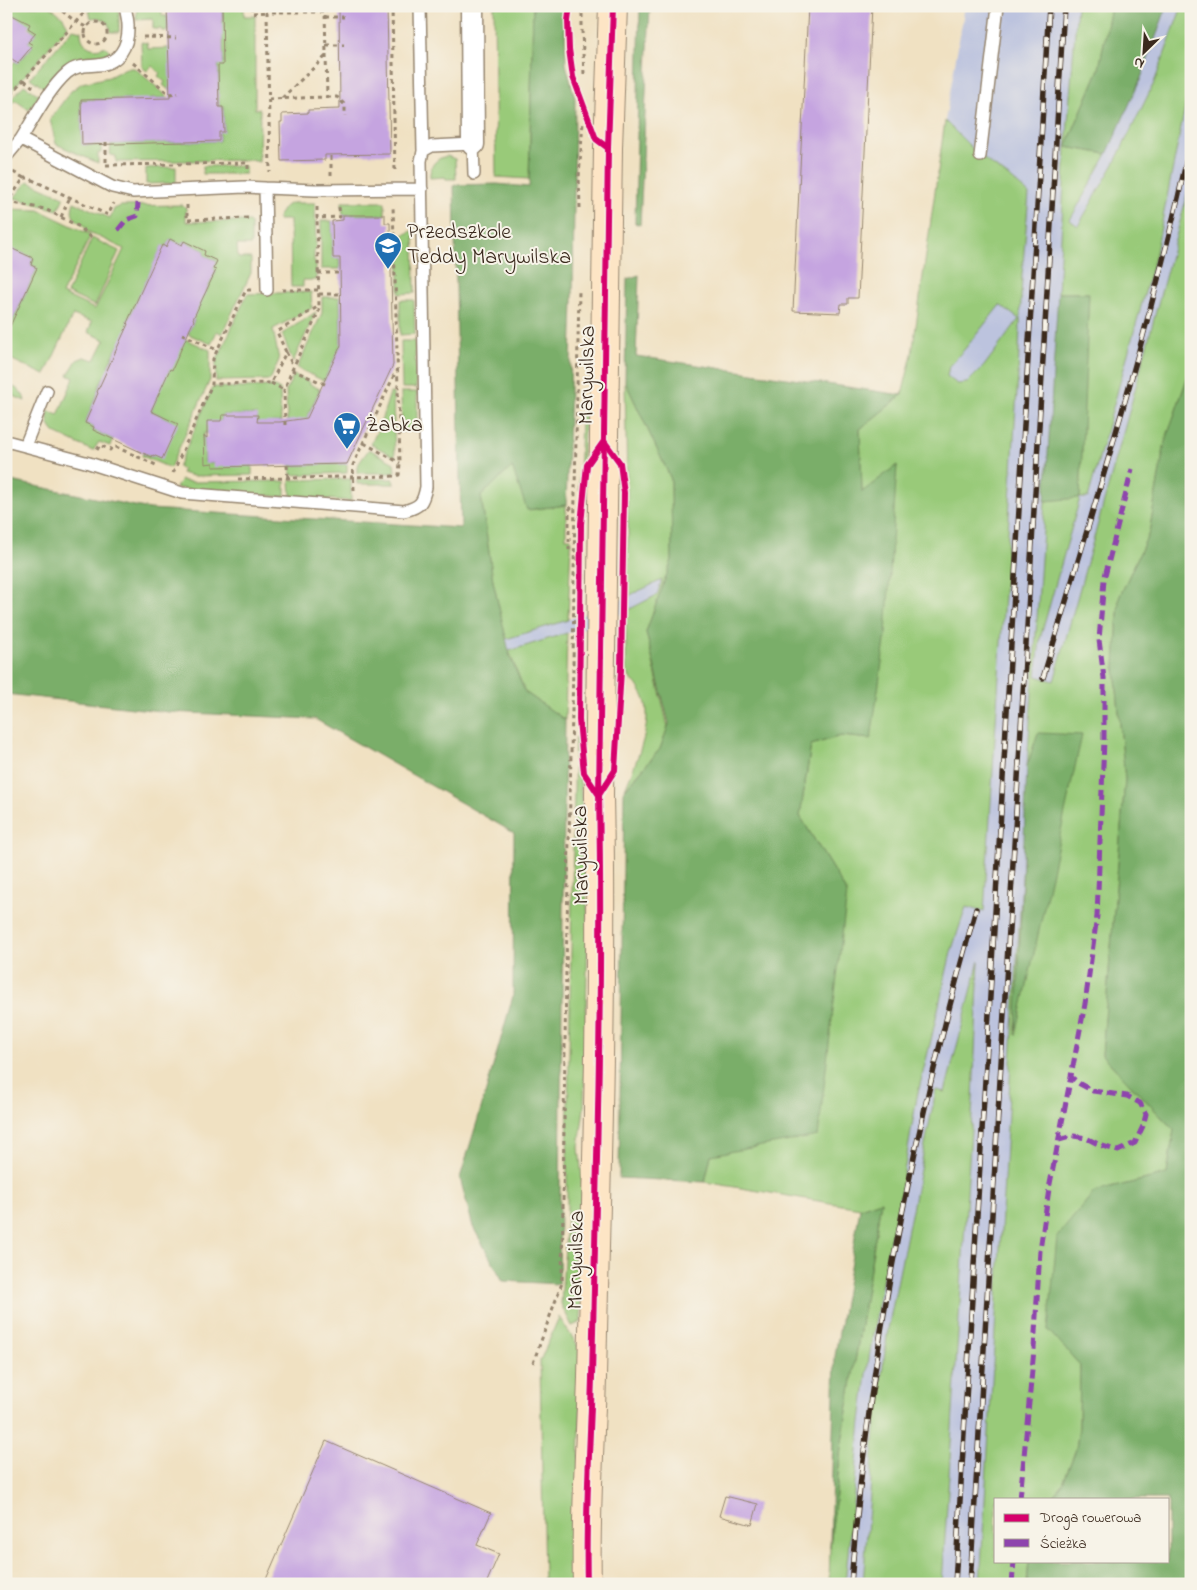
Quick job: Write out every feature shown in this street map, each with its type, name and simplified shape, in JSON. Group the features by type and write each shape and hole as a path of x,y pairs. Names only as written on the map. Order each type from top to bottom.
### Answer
{"street":[{"path":"472,6 473,144"},
{"name":"Marywilska","path":"587,1584 586,1548 590,1446 601,895 599,795 585,669 586,536 608,148 613,6"}],"lane":[{"path":"6,157 21,139 53,90 68,72 78,67 109,64 123,51 127,44 128,24 125,6"},
{"path":"6,442 89,463 182,494 404,511 415,508 424,499 426,487 422,161 424,151 420,6"},
{"path":"980,156 998,6"},
{"path":"21,139 112,187 133,192 245,187 268,183 315,190 422,189"},
{"path":"424,151 432,146 473,144 474,174"},
{"path":"267,290 265,217 268,183"},
{"path":"25,446 48,392"}],"path":[{"path":"56,6 76,22 86,27"},
{"path":"6,100 90,6"},
{"path":"252,6 252,13 325,12"},
{"path":"313,6 313,12"},
{"path":"326,6 327,96"},
{"path":"231,479 399,475 391,178 395,175 392,6"},
{"path":"582,6 584,80"},
{"path":"267,12 268,183"},
{"path":"325,17 344,18"},
{"path":"93,22 100,23 105,27 106,38 97,44 90,42 85,36 86,27 93,22"},
{"path":"137,37 176,38"},
{"path":"326,45 344,45"},
{"path":"282,98 326,56"},
{"path":"126,65 134,58"},
{"path":"131,62 169,94 178,93"},
{"path":"269,99 338,97 345,105 345,116"},
{"path":"584,116 596,139 608,148"},
{"path":"580,217 579,178 584,116"},
{"path":"106,142 106,165"},
{"path":"331,156 332,178"},
{"path":"100,165 248,163 248,178"},
{"path":"6,168 24,178 7,203 45,209 80,226 92,238"},
{"path":"60,217 70,197"},
{"path":"285,425 284,390 292,368 320,311 317,218"},
{"path":"318,273 340,273"},
{"path":"579,285 575,503 586,536"},
{"path":"179,475 173,473 212,384 213,359 246,290 340,294"},
{"path":"320,306 278,332 292,368 326,385"},
{"path":"182,334 217,350"},
{"path":"271,383 286,352"},
{"path":"354,507 354,465 397,368"},
{"path":"212,384 271,383 284,390"},
{"path":"364,443 400,463"},
{"path":"569,550 569,510 575,503"},
{"path":"533,1363 562,1283 566,968 585,669 586,536 582,514"},
{"path":"579,720 585,669"}],"shaded area":[{"path":"965,6 1191,6 1191,367 1165,442 1050,1498 994,1498 994,1562 1029,1562 1027,1584 829,1584 835,1356 860,1208 705,1182 912,359 945,121"},
{"path":"662,579 657,595 607,621 509,651 506,639 607,607"}],"green space":[{"path":"6,6 50,6 63,17 68,26 6,97 6,71 15,61 18,63 33,46 28,42 36,33"},
{"path":"93,6 119,6 119,32 111,32 109,25 102,19 91,18 89,11"},
{"path":"137,6 162,6 162,16 167,16 168,31 153,29 153,19 136,20"},
{"path":"222,6 244,6 244,16 255,16 255,109 260,109 259,162 251,160 116,162 116,156 110,155 111,144 219,141 219,132 224,131 223,107 219,107 218,65 223,64 223,42 218,23 223,22"},
{"path":"494,6 533,6 529,179 496,177"},
{"path":"533,6 566,6 566,64 575,98 573,301 566,505 527,510 512,467 481,496 493,581 510,656 525,692 565,720 559,1284 503,1281 473,1227 460,1178 513,996 514,833 315,719 169,712 6,694 6,480 150,509 461,528 454,185 497,184 529,187"},
{"path":"640,6 650,6 640,225 635,223"},
{"path":"1077,6 1111,6 1099,69 1066,147"},
{"path":"1111,6 1167,6 1141,78 1107,154 1066,147 1099,69"},
{"path":"1182,6 1191,6 1191,77 1156,252 1088,498 1080,498 1040,639 1036,676 1054,681 1129,412 1191,177 1191,367 1165,442 1149,533 1119,598 1115,667 1125,780 1102,1055 1174,1130 1167,1174 1094,1192 1048,1329 1080,1365 1079,1428 1076,1449 1063,1483 1051,1498 994,1498 994,1562 1029,1562 1027,1584 980,1584 1024,843 1016,1031 1038,733 1027,766 1045,501 1080,497 1088,293 1058,293 1066,147 1107,154 1070,220 1078,226 1115,162 1154,83"},
{"path":"73,29 81,31 81,36 88,46 96,49 105,46 110,51 72,62 57,73 44,88 30,78"},
{"path":"141,42 147,43 148,49 169,48 173,90 169,90 163,85 165,82 158,76 160,73 152,66 147,71 142,67"},
{"path":"126,68 136,69 169,98 151,98 151,103 131,103 130,99 81,100 82,145 101,145 101,153 98,153 98,163 56,144 50,119 71,91 82,83 109,77"},
{"path":"24,85 39,95 29,110 15,100 6,113 6,105"},
{"path":"945,121 980,156 1029,194 1022,275 1018,375 984,912 966,907 951,952 917,1097 869,1358 845,1584 829,1584 830,1547 841,1448 881,1201 860,1208 705,1182 711,1155 847,893 800,816 811,745 841,736 870,739 897,465 862,493 860,429 902,395 912,354","holes":["1000,305 1019,319 984,366 967,383 957,384 947,376 949,366"]},
{"path":"447,156 455,159 456,179 446,179 445,177 430,178 434,163"},
{"path":"203,166 245,166 245,174 203,174"},
{"path":"176,167 176,183 146,184 146,168"},
{"path":"28,181 64,197 58,210 14,198"},
{"path":"74,202 110,218 114,209 121,206 183,205 186,208 186,222 248,221 251,224 251,245 237,245 238,258 251,258 251,273 222,334 217,331 211,344 188,334 194,320 191,319 216,271 213,269 217,261 204,255 205,251 184,241 182,245 170,239 166,247 162,246 127,323 131,325 121,347 118,346 108,366 112,368 103,378 85,423 94,427 93,430 113,439 110,446 99,442 93,451 55,433 48,420 49,411 58,415 74,378 68,375 77,360 84,357 95,360 105,340 88,332 92,322 73,315 45,375 6,357 6,335 37,268 31,265 33,258 6,246 7,209 39,210 91,235 62,294 95,309 124,249 85,230 86,227 74,217 72,211"},
{"path":"342,202 385,202 385,215 343,215"},
{"path":"292,203 315,203 316,250 314,250 314,262 316,263 316,280 303,280 303,287 291,287 290,220 278,220 282,209"},
{"path":"321,221 332,221 333,258 339,258 340,269 321,269"},
{"path":"414,230 415,293 399,294 399,237"},
{"path":"92,238 119,251 95,306 67,293"},
{"path":"639,275 636,356 902,395 860,429 862,492 897,465 886,634 871,739 841,736 811,745 800,816 847,893 818,1136 711,1155 705,1182 619,1178 624,791 660,749 669,724 646,632 672,560 671,479 625,381 627,279"},
{"path":"311,292 312,308 273,329 279,360 270,380 216,381 216,362 247,294"},
{"path":"1058,293 1089,293 1080,498 1045,501"},
{"path":"322,297 340,297 341,345 324,381 297,368 322,313"},
{"path":"400,300 414,300 415,334 400,335"},
{"path":"316,312 293,362 282,334"},
{"path":"181,337 210,350 210,380 170,468 142,456 143,453 152,457 173,422 151,411"},
{"path":"401,341 415,341 416,388 402,388"},
{"path":"1191,367 1191,1584 1027,1584 1029,1562 1170,1562 1170,1498 1051,1498 1063,1483 1076,1449 1079,1428 1080,1365 1048,1330 1057,1237 1094,1192 1167,1174 1174,1130 1102,1055 1125,780 1115,667 1119,598 1149,533 1165,442"},
{"path":"294,375 320,389 305,422 287,422 286,390"},
{"path":"625,381 671,479 672,560 646,632 668,727 660,749 625,789 643,740 647,714 646,702 636,683 631,680 626,670 626,611 657,595 662,580 626,597 628,535"},
{"path":"6,384 21,392 25,401 9,394 6,401"},
{"path":"273,386 280,390 281,422 257,423 257,415 222,415 221,421 207,433 204,433 205,463 252,465 252,475 193,476 181,473 183,469 178,467 213,387 245,388"},
{"path":"401,392 417,392 417,431 402,432"},
{"path":"390,393 393,393 395,457 371,444 379,427"},
{"path":"585,413 581,490 579,489 581,414"},
{"path":"369,449 394,463 395,473 357,473 357,466"},
{"path":"347,464 347,473 291,475 291,465"},
{"path":"512,467 528,510 566,505 566,538 571,538 568,620 506,639 493,581 481,496"},
{"path":"181,479 193,482 285,481 285,497 176,488"},
{"path":"351,479 351,501 291,497 290,480"},
{"path":"357,479 393,479 394,484 357,484"},
{"path":"567,633 565,720 525,692 509,651"},
{"path":"1038,733 1082,735 1016,1035 1027,766"},
{"path":"575,738 578,738 588,923 584,1108 579,1147 584,1203 581,1322 572,1326 561,1304 567,1217"},
{"path":"979,961 973,1099 942,1584 863,1584 876,1417 888,1329 936,1090 945,1092"},
{"path":"881,1201 841,1448 830,1547 835,1356 860,1208"},
{"path":"559,1317 582,1352 576,1584 544,1584 540,1361"}],"building":[{"path":"167,6 222,6 223,65 218,65 219,107 223,107 224,132 219,132 219,141 82,145 81,100 170,98"},
{"path":"339,6 387,6 390,154 325,155 325,160 281,161 280,122 282,122 282,114 308,113 308,110 340,109"},
{"path":"808,6 872,6 858,298 848,298 848,304 841,304 840,313 793,311"},
{"path":"6,12 30,24 28,28 36,33 28,42 33,45 18,63 6,55"},
{"path":"343,215 385,215 385,223 390,223 393,365 347,464 213,467 213,463 205,464 204,436 207,438 207,421 221,421 222,415 258,415 257,422 280,422 307,418 341,345 340,258 333,258 332,221 343,220"},
{"path":"170,239 182,245 184,241 205,251 204,255 217,261 213,269 216,270 172,370 170,369 151,411 178,424 162,459 153,455 152,457 93,430 94,427 85,423 162,245 166,247"},
{"path":"6,246 33,258 31,265 37,268 6,335"},
{"path":"326,1441 491,1513 477,1545 499,1554 486,1584 264,1584"},
{"path":"725,1496 758,1504 752,1525 719,1516"}],"railway":[{"path":"955,1584 1049,6"},
{"path":"970,1584 1064,6"},
{"path":"1043,678 1141,343 1176,208 1191,140"},
{"path":"851,1584 869,1413 881,1328 896,1244 932,1076 976,909"}],"marked path":[{"path":"118,230 126,220 137,216 138,203"},
{"path":"1020,1498 1034,1349 1040,1250 1049,1189 1085,1004 1097,916 1104,740 1104,678 1099,640 1104,580 1132,469"},
{"path":"1059,1140 1073,1136 1086,1138 1118,1151 1135,1143 1146,1114 1140,1103 1127,1096 1093,1091 1071,1077"},
{"path":"1012,1584 1014,1562"}],"cycle path":[{"path":"570,6 568,21 569,49 573,77 596,139 608,148"},
{"path":"587,1584 587,1506 592,1378 598,1086 600,941 599,795 608,148 613,6"},
{"path":"604,441 620,463 624,493 621,670 615,770 599,795 584,773 579,720 581,524 587,465 604,441"}],"place":[{"name":"Przedszkole Teddy Marywilska","path":"388,270"},
{"name":"Żabka","path":"347,450"}]}
